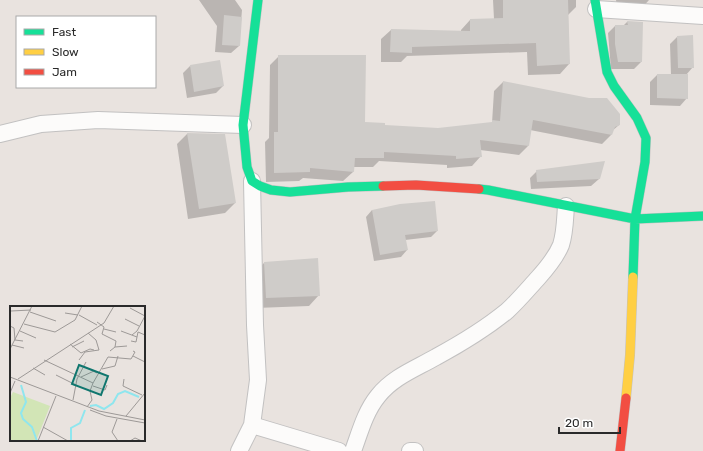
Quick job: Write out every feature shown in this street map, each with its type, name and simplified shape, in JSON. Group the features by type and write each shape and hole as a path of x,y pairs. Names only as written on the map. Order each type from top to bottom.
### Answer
{"street":[{"path":"239,451 252,425 258,380 255,325 252,181 247,167 243,125 258,0"},
{"path":"620,451 630,354 635,219 645,162 646,138 637,118 614,86 607,72 595,5 703,16"},
{"path":"0,134 41,124 98,120 243,125"},
{"path":"252,181 271,190 290,192 348,187 416,185 488,190 635,219 703,216"},
{"path":"353,451 365,417 378,396 412,368 450,349 507,311 550,265 561,246 565,227 566,206"},
{"path":"252,425 339,451"},
{"path":"410,451 415,451"}],"building":[{"path":"503,0 568,0 570,64 537,66 536,43 412,47 412,53 390,52 391,29 470,31 470,19 503,18"},
{"path":"224,15 242,17 240,46 222,45"},
{"path":"627,21 643,22 642,62 618,62 615,44 615,25 628,25"},
{"path":"693,35 694,68 678,68 677,36"},
{"path":"278,55 366,55 365,122 385,123 385,125 438,128 492,122 492,120 500,121 503,81 589,98 607,98 620,114 620,125 615,127 612,135 533,120 529,146 480,140 482,157 456,159 456,156 384,152 384,158 355,158 354,172 310,168 310,172 274,173 274,132 278,132"},
{"path":"220,60 224,86 194,92 190,65"},
{"path":"657,74 688,74 688,99 657,98"},
{"path":"187,133 225,134 236,203 199,209"},
{"path":"605,161 600,179 537,182 536,170"},
{"path":"435,201 438,231 405,235 408,250 380,255 372,210 400,204"},
{"path":"318,258 320,296 266,298 264,262"}],"traffic: fast":[{"path":"258,0 243,125 247,167 252,181 271,190 290,192 348,187 383,186"},
{"path":"595,0 607,72 614,86 637,118 646,138 645,162 635,219 633,277"},
{"path":"479,189 635,219 703,216"}],"traffic: slow":[{"path":"626,398 630,355 633,277"}],"traffic: jam":[{"path":"383,186 416,185 479,189"},
{"path":"620,451 626,398"}]}
